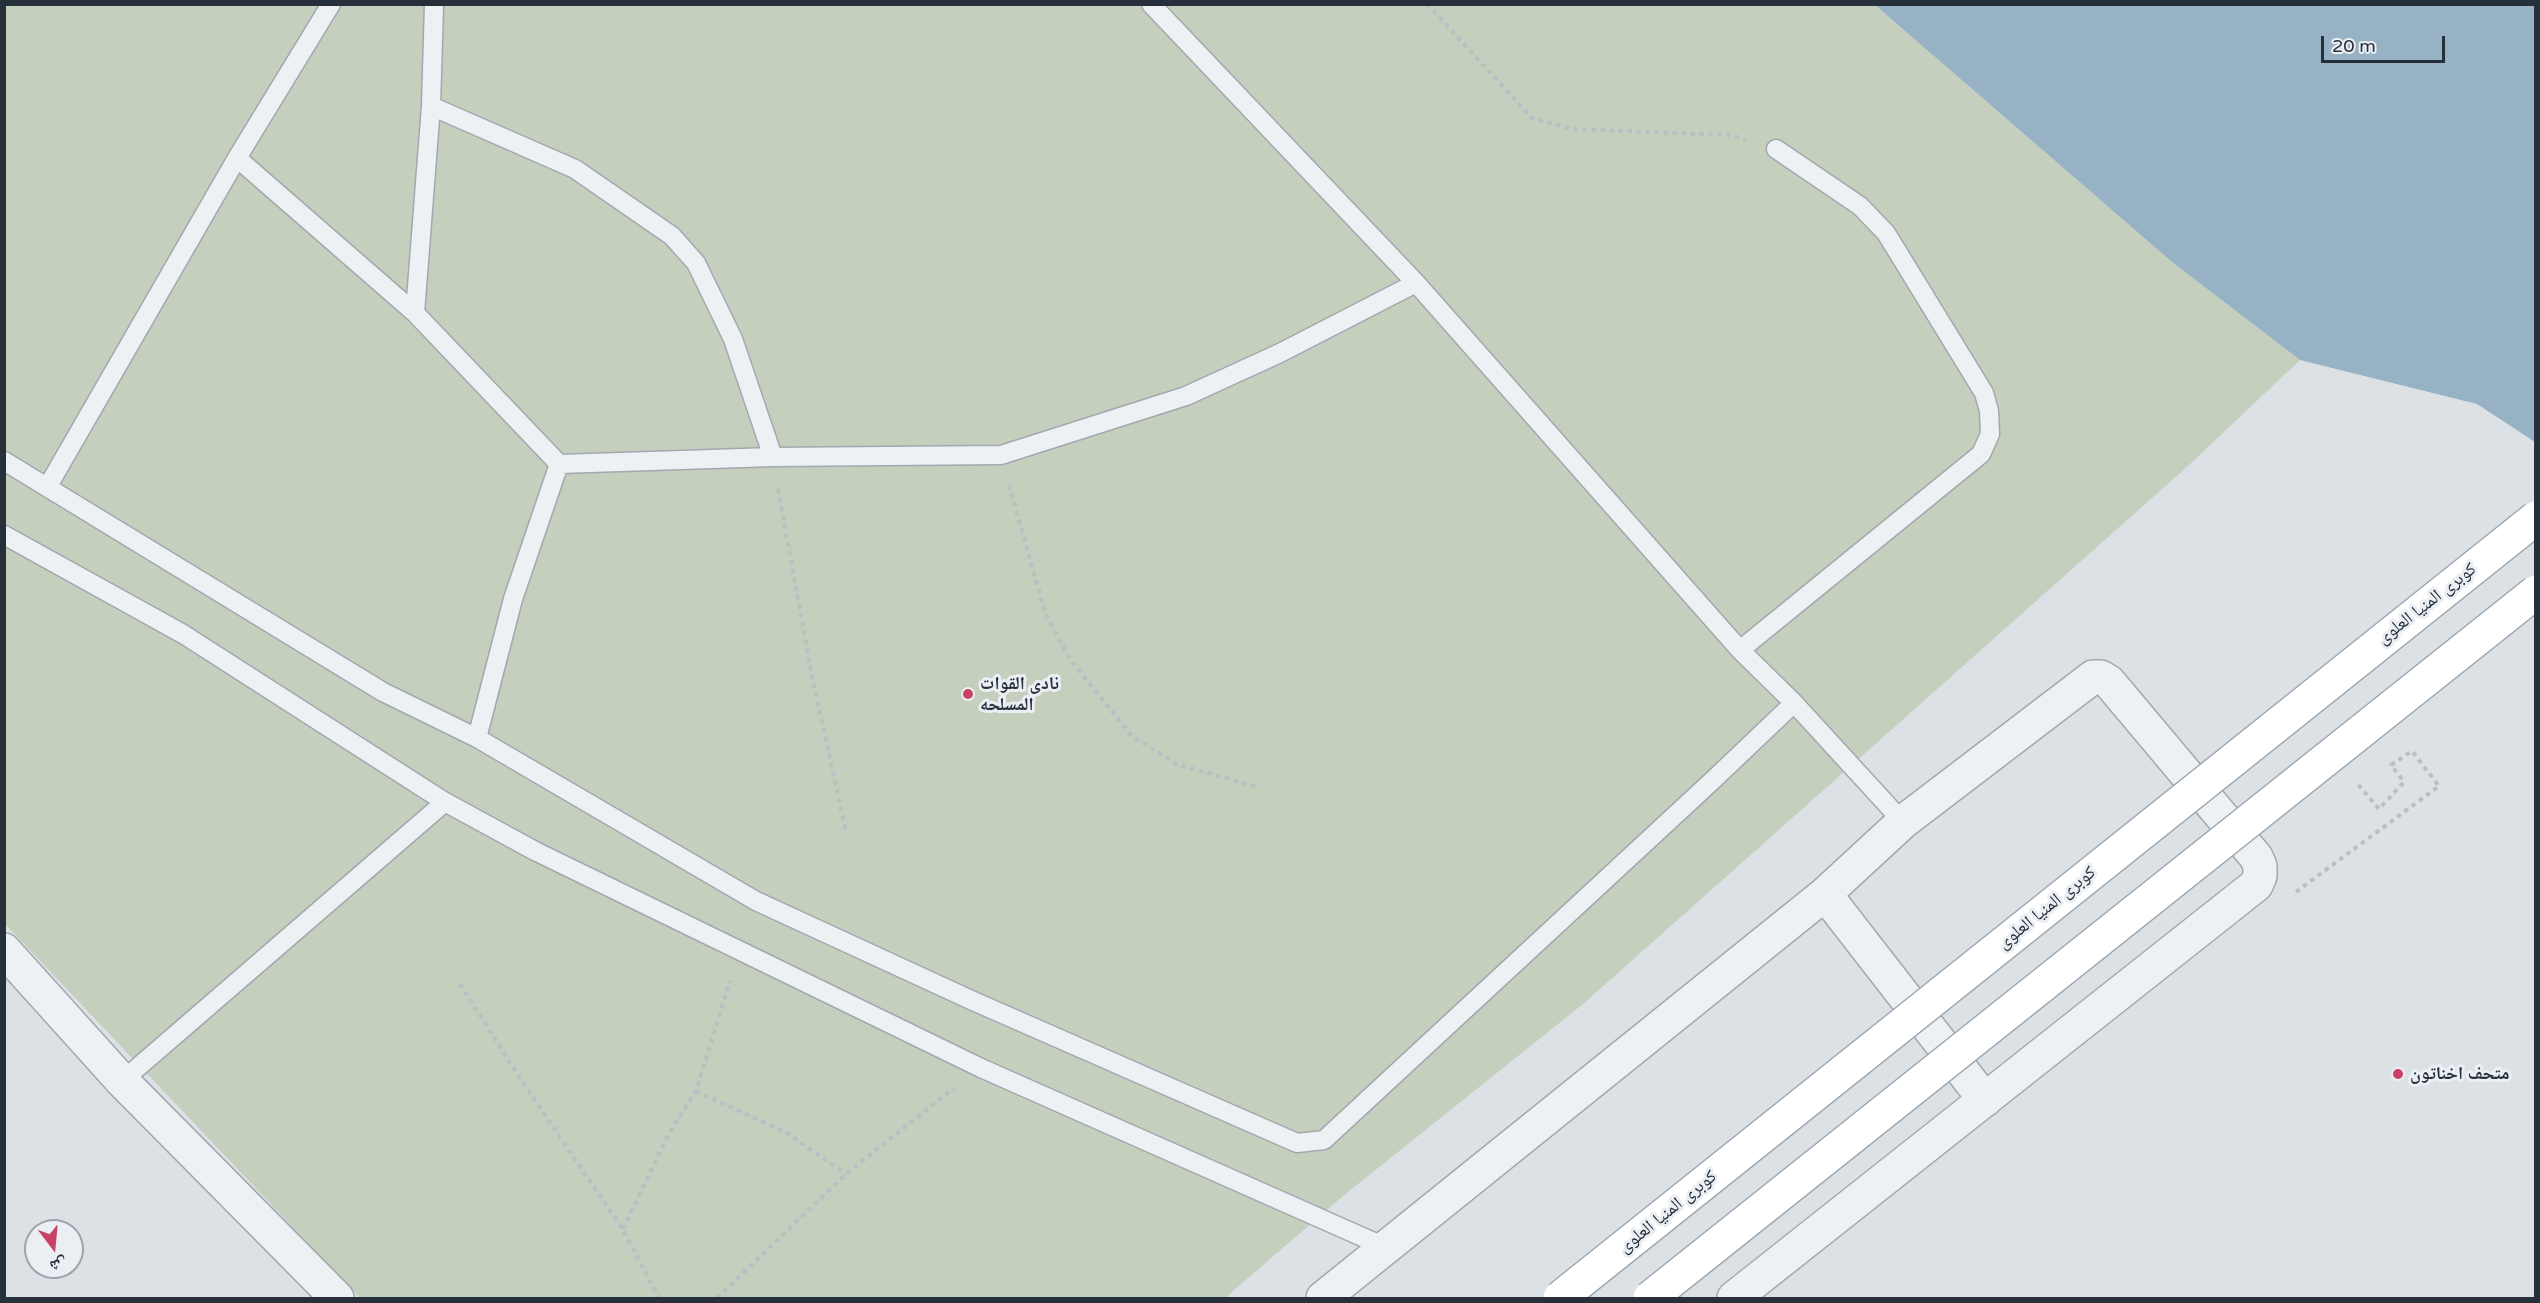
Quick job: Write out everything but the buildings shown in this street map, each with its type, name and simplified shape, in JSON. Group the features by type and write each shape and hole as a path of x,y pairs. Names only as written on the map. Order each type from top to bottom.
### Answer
{"main road":[{"name":"كوبرى المنيا العلوى","path":"1560,1299 2535,518"},
{"path":"1650,1299 2535,592"}],"street":[{"path":"1323,1299 1825,894 1903,822 2093,677 2101,677 2109,682 2256,857 2260,866 2260,876 2256,885 1734,1299"},
{"path":"1825,894 1985,1100"},
{"path":"4,950 122,1081 337,1299"}],"lane":[{"path":"48,486 237,158 331,4"},
{"path":"415,314 431,106 434,4"},
{"path":"1151,4 1416,283 1740,650 1794,703 1903,822"},
{"path":"431,106 575,169 672,236 696,263 733,339 773,457"},
{"path":"1740,650 1981,454 1990,434 1989,411 1984,393 1886,233 1860,206 1776,149"},
{"path":"237,158 415,314 559,464 773,457 1001,455 1186,396 1280,353 1416,283"},
{"path":"4,461 383,692 477,738 756,901 971,1000 1297,1143 1324,1140 1334,1133 1794,703"},
{"path":"477,738 513,599 559,464"},
{"path":"4,535 183,634 445,802 535,851 981,1068 1385,1247"},
{"path":"122,1081 445,802"}],"path":[{"path":"1427,4 1532,118 1571,129 1731,135 1776,149"},
{"path":"1001,455 1046,616 1072,662 1132,736 1176,764 1258,787"},
{"path":"773,457 812,676 846,832"},
{"path":"2260,876 2281,904 2439,786 2412,751 2391,765 2404,783 2379,809 2358,784"},
{"path":"623,1230 669,1133 696,1091 739,951"},
{"path":"460,984 516,1072 623,1230 660,1299"},
{"path":"717,1299 846,1174 981,1068"},
{"path":"696,1091 788,1133 846,1174"}],"green space":[{"name":"نادى القوات المسلحه","path":"5,5 1875,5 2172,262 2300,360 2189,465 1583,1004 1343,1196 1225,1298 360,1298 5,924"}],"water":[{"path":"1875,5 2535,5 2535,442 2477,404 2300,360 2172,262"}],"place":[{"name":"نادى القوات المسلحه","path":"968,694"},
{"name":"متحف اخناتون","path":"2398,1074"}]}
